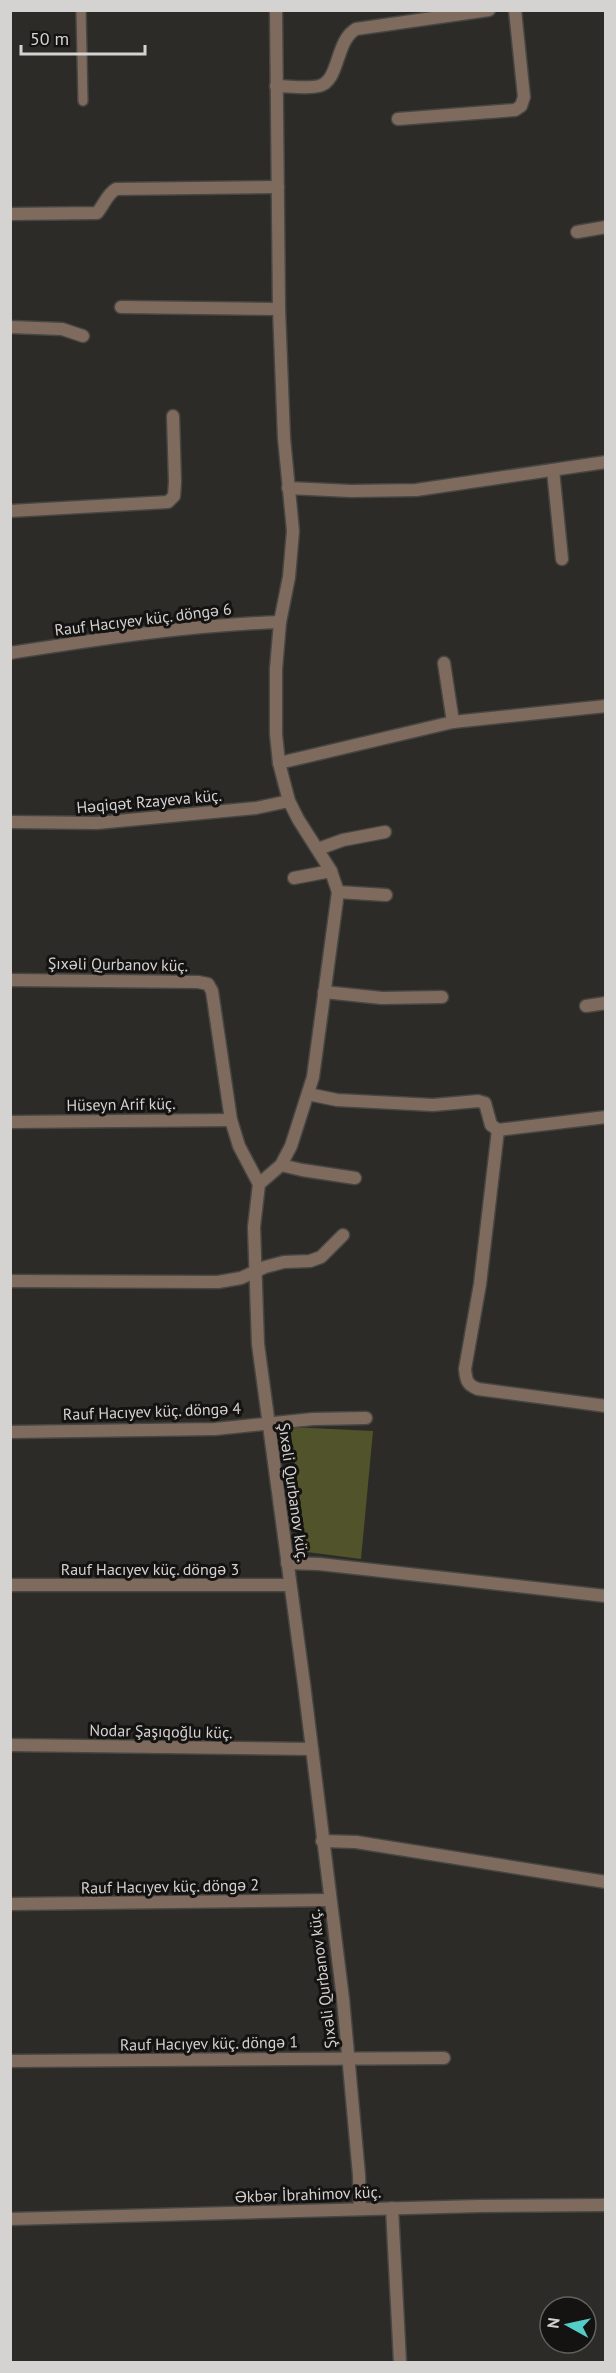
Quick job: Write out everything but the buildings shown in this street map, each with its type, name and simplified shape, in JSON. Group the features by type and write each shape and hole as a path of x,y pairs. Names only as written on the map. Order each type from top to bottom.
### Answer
{"street":[{"path":"259,1184 281,1165 291,1146 308,1094 317,1058 338,892 331,871 297,819 289,801 279,763 276,734 276,669 293,531 288,488 279,309 276,10"},
{"path":"276,86 319,86 327,82 333,74 344,40 356,28 489,10"},
{"path":"398,119 515,110 521,106 524,97 516,10"},
{"path":"10,214 97,213 103,207 110,192 116,189 278,188"},
{"path":"577,232 606,227"},
{"path":"121,307 279,309"},
{"path":"10,327 62,329 83,336"},
{"path":"10,511 168,502 174,496 175,482 173,416"},
{"path":"288,488 351,491 417,490 606,462"},
{"path":"553,470 562,559"},
{"name":"Rauf Hacıyev küç. döngə 6","path":"10,653 174,628 227,623 280,622"},
{"path":"444,663 453,722"},
{"path":"279,763 453,722 606,706"},
{"name":"Həqiqət Rzayeva küç.","path":"10,822 97,823 256,808 289,801"},
{"path":"318,849 343,840 385,832"},
{"path":"294,878 331,871"},
{"path":"338,892 386,895"},
{"name":"Şıxəli Qurbanov küç.","path":"10,980 198,982 208,984 212,991 231,1120 239,1146 259,1184 254,1227 258,1344 343,1999 360,2209"},
{"path":"324,992 382,998 442,998"},
{"path":"585,1006 606,1003"},
{"path":"308,1094 337,1100 421,1104 478,1101 485,1103 491,1125 498,1130 606,1117"},
{"name":"Hüseyn Arif küç.","path":"10,1122 231,1120"},
{"path":"498,1130 487,1229 465,1369 466,1379 471,1386 478,1389 606,1406"},
{"path":"281,1165 355,1178"},
{"path":"10,1281 218,1282 254,1273 284,1262 310,1261 321,1257 343,1235"},
{"name":"Rauf Hacıyev küç. döngə 4","path":"10,1432 215,1429 267,1422 366,1418"},
{"path":"287,1563 319,1564 606,1596"},
{"name":"Rauf Hacıyev küç. döngə 3","path":"10,1585 290,1585"},
{"name":"Nodar Şaşıqoğlu küç.","path":"10,1746 312,1749"},
{"path":"322,1842 356,1842 606,1882"},
{"name":"Rauf Hacıyev küç. döngə 2","path":"10,1904 329,1900"},
{"name":"Rauf Hacıyev küç. döngə 1","path":"10,2061 444,2058"},
{"name":"Əkbər İbrahimov küç.","path":"10,2219 392,2208 606,2205"},
{"path":"392,2208 400,2362"}],"lane":[{"path":"81,10 83,101"}],"green space":[{"path":"290,1427 373,1431 361,1559 307,1552"}]}
